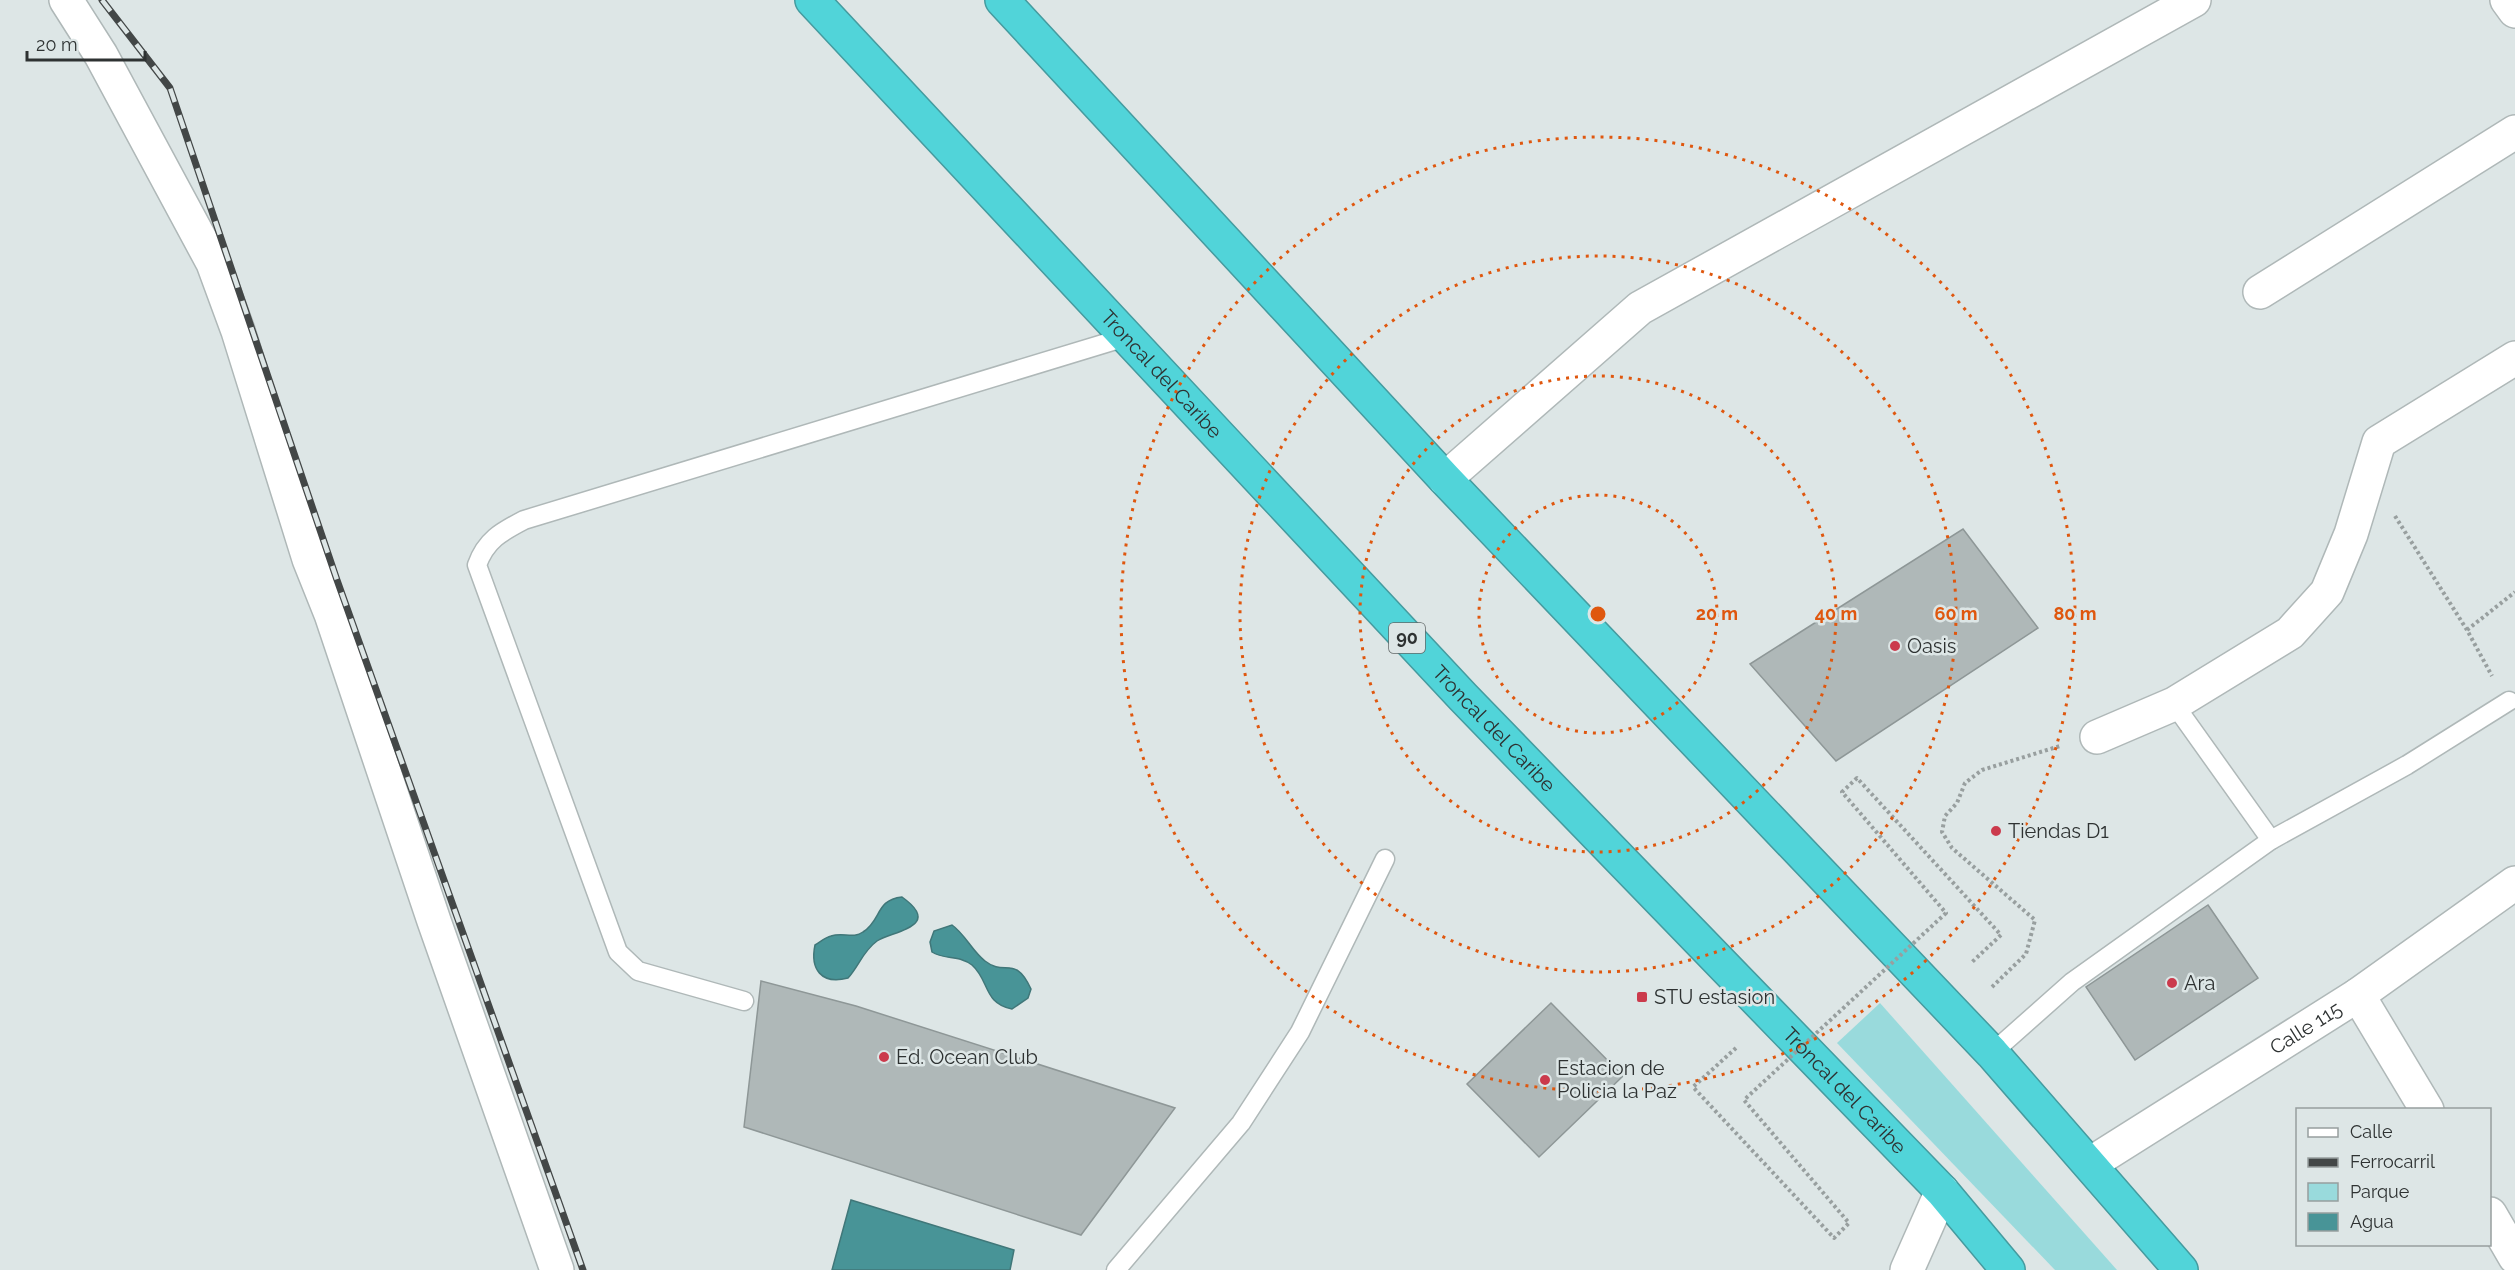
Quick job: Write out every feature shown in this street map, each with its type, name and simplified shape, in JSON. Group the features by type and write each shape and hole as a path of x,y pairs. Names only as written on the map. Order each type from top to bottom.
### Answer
{"highway":[{"name":"Troncal del Caribe","path":"812,0 1463,697 1942,1191 2008,1270"},
{"path":"1002,0 1445,479 1992,1053 2181,1270"}],"street":[{"path":"66,0 101,55 213,263 238,331 309,559 331,614 430,910 557,1270"},
{"path":"1445,479 1477,454 1640,308 2194,0"},
{"path":"2507,0 2515,11"},
{"path":"2260,292 2515,132"},
{"path":"2097,737 2174,704 2290,633 2327,592 2351,534 2379,442 2515,358"},
{"name":"Calle 115","path":"2090,1164 2358,994 2515,883"},
{"path":"2358,994 2426,1108"},
{"path":"1907,1270 1942,1191"},
{"path":"2491,1216 2515,1257"}],"lane":[{"path":"744,1001 638,971 618,952 477,565 483,549 497,535 524,520 1126,337"},
{"path":"1992,1053 2072,982 2271,840 2407,765 2509,701"},
{"path":"2174,704 2271,840"},
{"path":"1116,1270 1241,1123 1300,1032 1385,859"}],"path":[{"path":"2369,475 2509,701"},
{"path":"2467,630 2515,592"},
{"path":"1992,987 2026,954 2035,920 1952,848 1942,832 1946,816 1957,803 1965,783 1982,770 2016,757 2097,737"},
{"path":"1736,1048 1693,1087 1834,1238 1849,1223 1744,1100 1947,913 1842,792 1857,778 2001,935 1971,963"}],"green space":[{"path":"1880,1003 2117,1270 2055,1270 1837,1043"}],"water":[{"path":"902,897 914,907 918,915 917,921 903,931 884,937 872,945 848,978 831,979 820,973 814,961 815,945 831,936 855,935 863,932 887,902"},
{"path":"952,925 985,961 998,967 1015,969 1020,972 1031,989 1028,998 1012,1009 1003,1006 991,997 978,971 972,965 932,952 930,942 934,931"},
{"path":"851,1200 1014,1250 1010,1270 832,1270"}],"building":[{"name":"Oasis","path":"1963,529 2038,628 1836,761 1750,664"},
{"name":"Ara","path":"2208,905 2258,978 2135,1060 2086,987"},
{"name":"Ed. Ocean Club","path":"761,981 856,1006 1175,1108 1081,1235 744,1127"},
{"name":"Estacion de Policia la Paz","path":"1551,1003 1623,1076 1539,1157 1467,1084"}],"railway":[{"path":"102,0 170,88 337,580 583,1270"}],"place":[{"name":"Oasis","path":"1895,646"},
{"name":"Tiendas D1","path":"1996,831"},
{"name":"Ara","path":"2172,983"},
{"name":"STU estasion","path":"1642,997"},
{"name":"Ed. Ocean Club","path":"884,1057"},
{"name":"Estacion de Policia la Paz","path":"1545,1080"}]}
